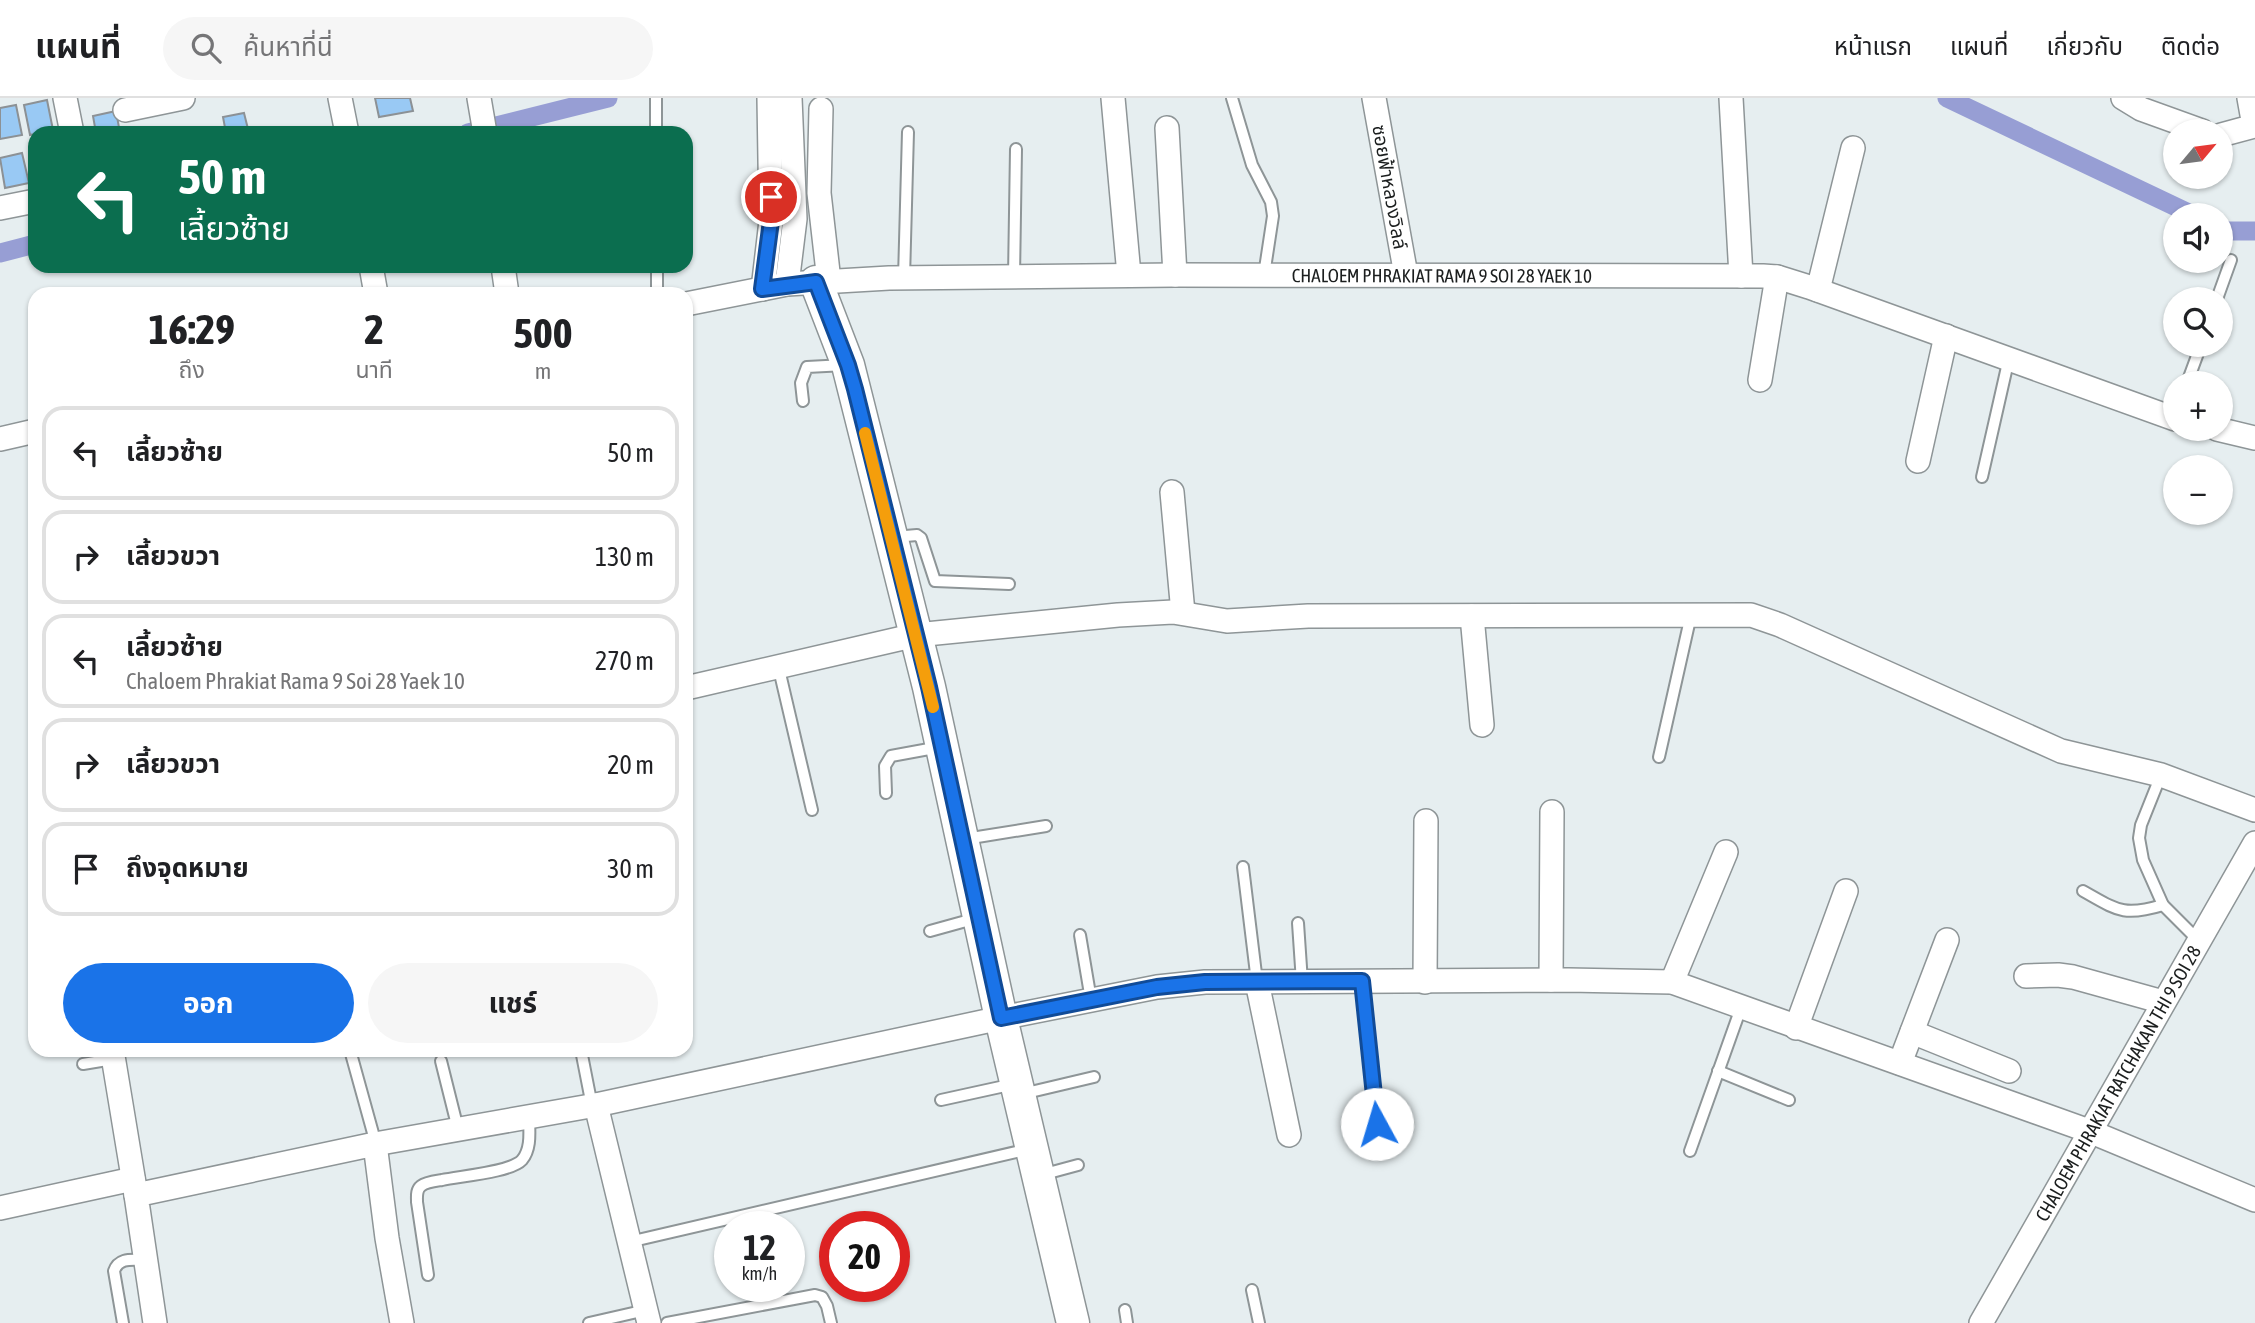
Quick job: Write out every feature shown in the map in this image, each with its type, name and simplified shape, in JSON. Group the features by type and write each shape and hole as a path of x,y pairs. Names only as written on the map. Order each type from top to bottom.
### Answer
{"street":[{"path":"65,98 71,126"},
{"path":"125,110 183,98"},
{"path":"340,98 346,126"},
{"path":"769,98 794,219 811,282 848,365 892,537 1073,1323"},
{"path":"762,289 790,98"},
{"path":"1113,98 1129,275"},
{"name":"ซอยฟ้าหลวงวิลล์","path":"1374,98 1406,275"},
{"path":"1731,98 1741,276"},
{"path":"2123,98 2141,109 2169,119"},
{"path":"2233,132 2254,128 2249,98"},
{"path":"479,99 484,126"},
{"path":"811,282 819,193 821,109"},
{"path":"1167,128 1175,275"},
{"path":"1818,290 1853,148"},
{"path":"0,208 28,202"},
{"path":"771,221 794,219"},
{"name":"CHALOEM PHRAKIAT RAMA 9 SOI 28 YAEK 10","path":"693,303 811,282 904,278 1129,275 1777,277 2163,414"},
{"path":"1760,380 1777,277"},
{"path":"1918,461 1946,336"},
{"path":"0,439 28,433"},
{"path":"2233,433 2255,438"},
{"path":"1172,492 1184,613"},
{"path":"693,686 916,635 1118,615 1184,613 1227,621 1245,621 1308,616 1751,615 1780,625 2061,751 2161,775 2255,810"},
{"path":"1472,616 1482,725"},
{"path":"1552,811 1552,981"},
{"path":"1425,982 1426,821"},
{"name":"CHALOEM PHRAKIAT RATCHAKAN THI 9 SOI 28","path":"1981,1323 2255,844"},
{"path":"1672,982 1726,852"},
{"path":"1796,1028 1846,891"},
{"path":"1900,1063 1947,940"},
{"path":"2026,976 2073,977 2164,1002"},
{"path":"0,1208 134,1187 594,1105 1157,987 1205,982 1362,981 1672,982 2089,1131 2255,1200"},
{"path":"1257,982 1289,1135"},
{"path":"1912,1031 2009,1071"},
{"path":"113,1057 155,1323"},
{"path":"594,1105 647,1316"},
{"path":"375,1144 387,1238 402,1323"}],"lane":[{"path":"656,98 656,126"},
{"path":"1232,98 1252,165 1270,202 1273,216 1264,275"},
{"path":"904,278 908,132"},
{"path":"1014,276 1016,149"},
{"path":"1982,477 2009,358"},
{"path":"803,401 802,383 807,367 848,365"},
{"path":"892,537 917,535 921,538 935,581 1009,583"},
{"path":"1659,757 1691,615"},
{"path":"778,665 812,810"},
{"path":"886,793 884,766 891,756 942,747"},
{"path":"2161,775 2141,825 2139,838 2143,860 2163,905 2199,941"},
{"path":"962,839 1046,826"},
{"path":"1243,867 1257,982"},
{"path":"2083,891 2116,909 2131,912 2163,905"},
{"path":"930,931 979,917"},
{"path":"1298,923 1302,982"},
{"path":"1080,935 1091,1000"},
{"path":"1362,981 1377,1124"},
{"path":"1690,1151 1742,1005"},
{"path":"83,1064 104,1057"},
{"path":"352,1057 375,1144"},
{"path":"583,1057 594,1105"},
{"path":"441,1060 458,1129"},
{"path":"1718,1071 1789,1100"},
{"path":"941,1100 1094,1077"},
{"path":"428,1275 417,1191 428,1183 508,1169 515,1165 523,1159 528,1147 529,1117"},
{"path":"629,1242 1035,1162 1079,1165"},
{"path":"123,1323 114,1271 121,1260 145,1260"},
{"path":"1252,1290 1259,1323"},
{"path":"667,1323 815,1295 822,1297 831,1323"},
{"path":"1125,1310 1127,1323"},
{"path":"589,1323 647,1316"}],"building":[{"path":"375,98 410,98 413,111 379,117"},
{"path":"47,100 52,126 28,126 24,105"},
{"path":"16,105 22,135 0,139 0,108"},
{"path":"116,111 119,126 95,126 93,116"},
{"path":"244,113 247,126 225,126 223,117"},
{"path":"22,153 28,183 5,188 0,158"}],"waterway":[{"path":"496,126 608,98"},
{"path":"1947,98 2168,203"},
{"path":"2233,231 2255,231"},
{"path":"0,253 28,246"}],"slow traffic":[{"path":"865,433 933,707"}],"route":[{"path":"771,197 771,221 762,289 816,282 848,365 929,687 1001,1018 1157,987 1205,982 1362,981 1377,1124"}]}
